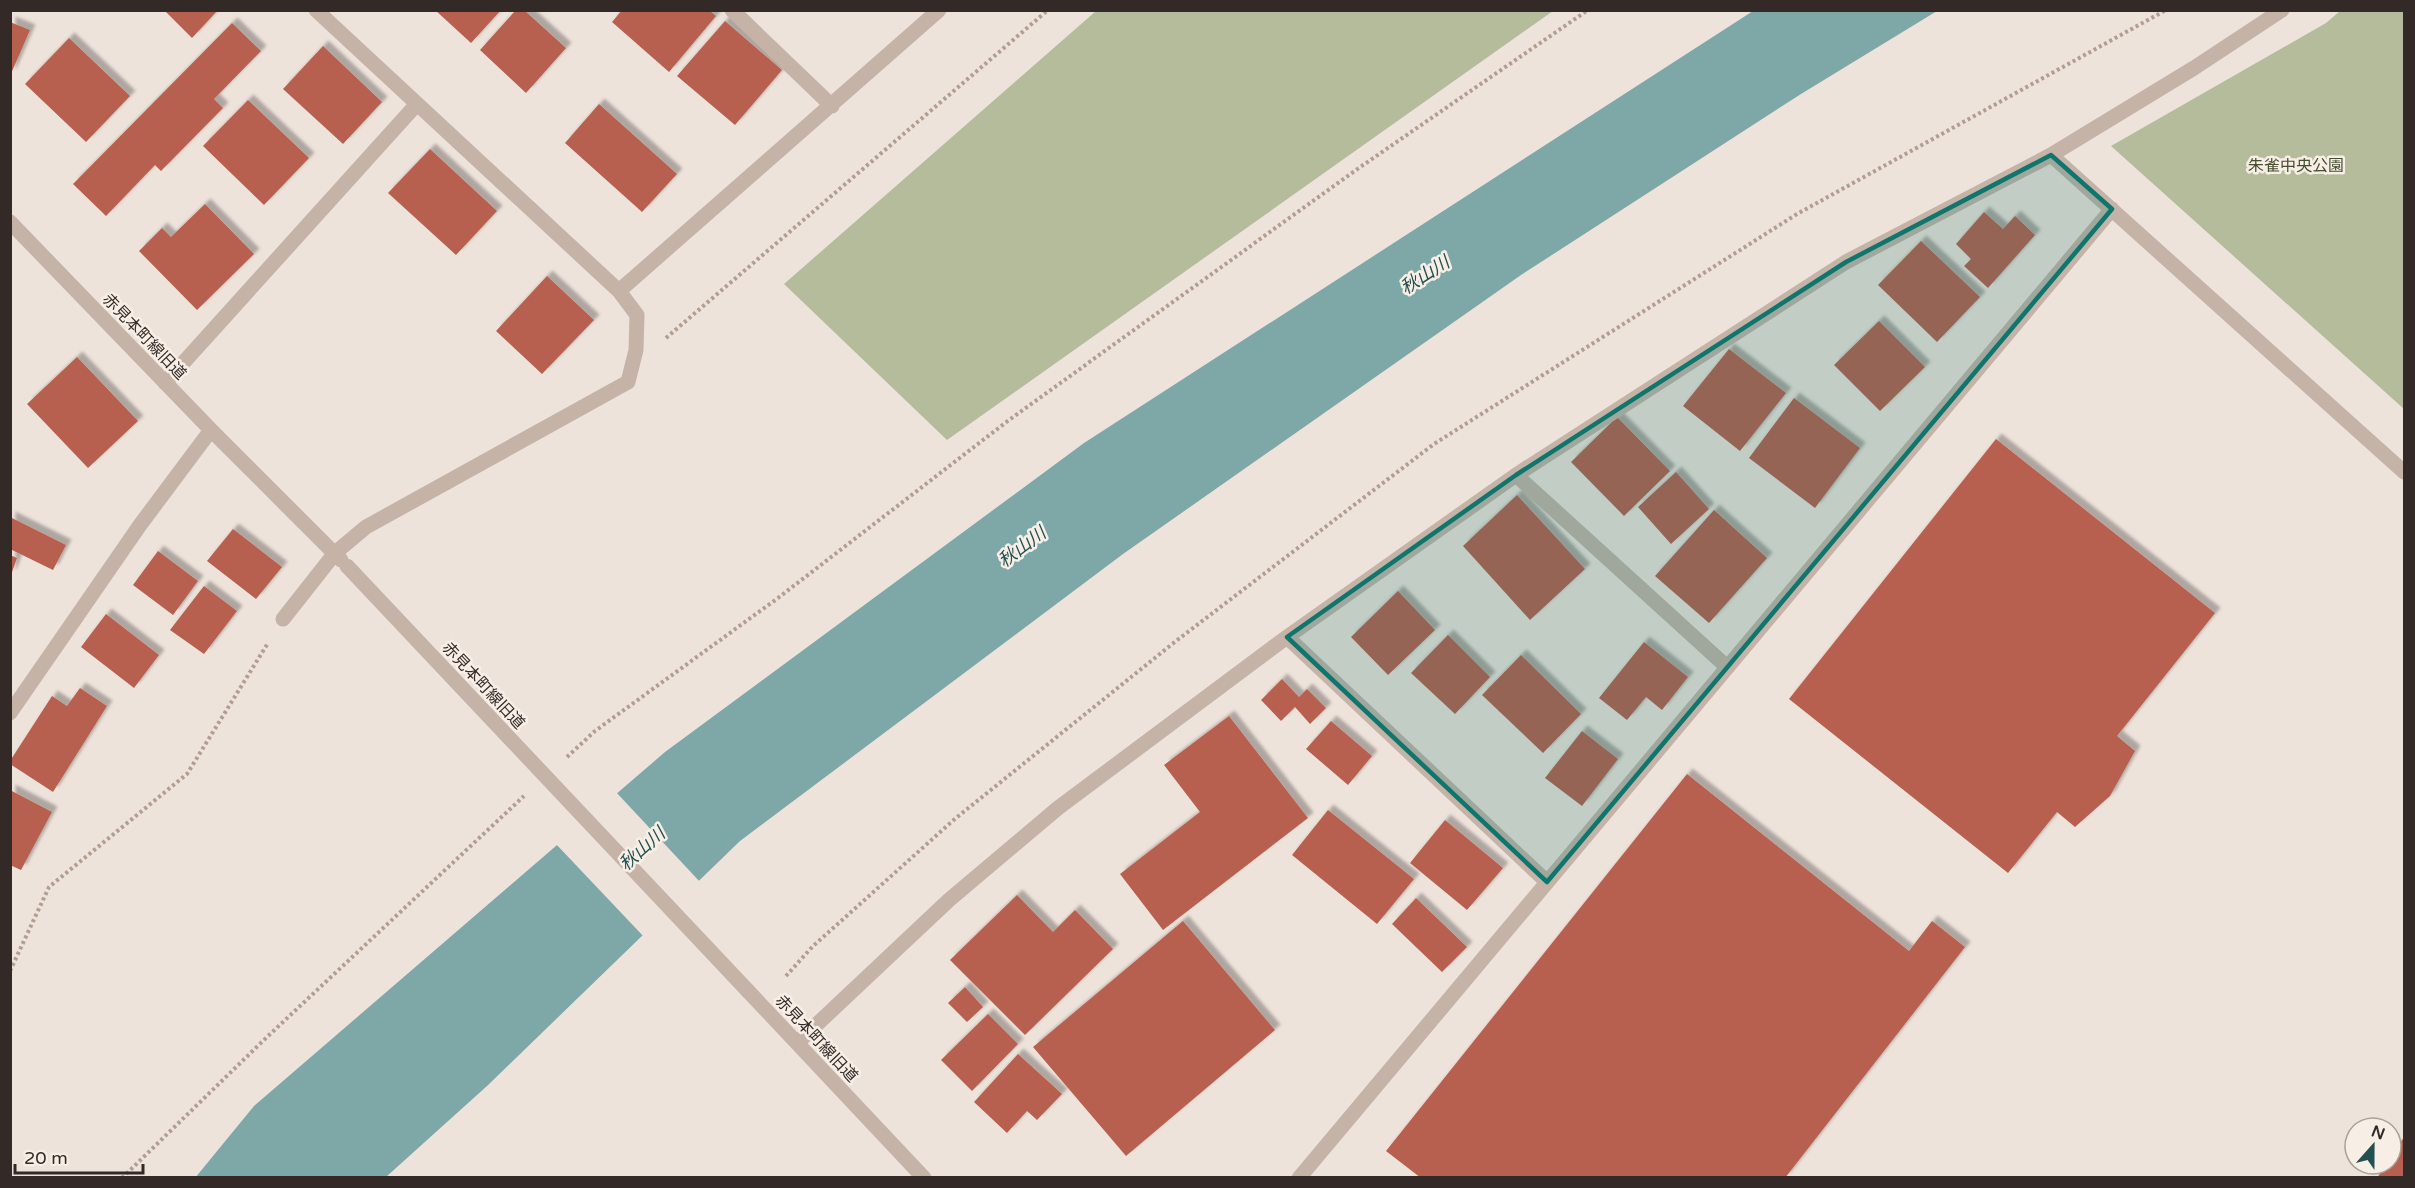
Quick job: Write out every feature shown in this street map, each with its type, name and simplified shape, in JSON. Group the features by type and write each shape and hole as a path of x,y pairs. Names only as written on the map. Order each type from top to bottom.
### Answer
{"street":[{"path":"283,619 335,553 366,527 628,382 636,350 637,315 619,291 316,10"},
{"path":"732,10 832,106"},
{"path":"619,291 939,10"},
{"path":"797,1044 949,900 1058,808 1287,637 1516,475 1846,262 2051,155 2194,68 2282,10"},
{"path":"165,383 416,105"},
{"path":"2051,155 2404,472"},
{"path":"1299,1178 2112,209"},
{"name":"赤見本町線旧道","path":"10,222 211,430 335,553 924,1178"},
{"path":"10,712 140,525 211,430"},
{"path":"1516,475 1727,667"},
{"path":"1287,637 1547,882"}],"path":[{"path":"663,341 1048,10"},
{"path":"560,764 595,731 778,598 1009,420 1356,170 1588,10"},
{"path":"786,976 813,946 956,818 1176,640 1434,444 1797,214 2166,10"},
{"path":"10,971 49,887 187,774 283,619"},
{"path":"122,1178 267,1037 525,796"}],"highlighted area":[{"path":"2051,155 2112,209 1547,882 1287,637 1516,475 1846,262"}],"green space":[{"path":"1096,11 1553,11 947,440 784,284"},
{"name":"朱雀中央公園","path":"2340,11 2404,11 2404,409 2111,146 2326,23"}],"water":[{"name":"秋山川","path":"1753,11 1937,11 1801,94 1521,275 1123,554 740,841 487,1086 386,1177 195,1178 254,1106 665,752 1084,443"}],"pier":[{"path":"615,791 701,883 645,938 555,843"}],"building":[{"path":"164,10 218,10 192,38"},
{"path":"435,10 501,10 471,43"},
{"path":"516,10 524,10 566,48 526,93 480,50"},
{"path":"622,10 709,10 716,16 669,72 612,22"},
{"path":"725,21 782,70 735,125 677,76"},
{"path":"10,22 30,30 10,76"},
{"path":"232,23 261,51 214,99 223,108 161,171 155,165 106,216 73,184"},
{"path":"69,38 130,96 86,142 25,84"},
{"path":"323,46 382,102 343,144 283,89"},
{"path":"248,100 309,158 264,205 203,146"},
{"path":"599,104 677,174 642,212 565,143"},
{"path":"430,149 497,211 456,255 388,193"},
{"path":"205,204 254,254 197,310 139,251 162,228 171,237"},
{"path":"1984,212 2003,229 2015,216 2035,235 1988,288 1964,266 1971,259 1956,244"},
{"path":"1921,241 1980,297 1937,342 1878,285"},
{"path":"547,276 594,320 542,374 496,331"},
{"path":"1879,321 1925,367 1880,411 1834,365"},
{"path":"1729,349 1786,393 1740,451 1683,406"},
{"path":"77,357 138,421 88,468 27,404"},
{"path":"1794,398 1860,448 1815,508 1749,458"},
{"path":"1617,417 1670,471 1624,516 1571,462"},
{"path":"1996,439 2215,613 2117,736 2135,751 2110,796 2075,827 2057,812 2008,873 1789,699"},
{"path":"1676,472 1709,509 1671,544 1638,507"},
{"path":"1517,495 1585,569 1530,620 1463,546"},
{"path":"1714,510 1767,558 1709,623 1655,576"},
{"path":"10,517 66,545 53,570 10,549"},
{"path":"233,529 282,567 256,599 207,561"},
{"path":"158,551 198,581 173,615 133,585"},
{"path":"10,555 17,558 11,575 10,575"},
{"path":"204,586 237,611 204,654 170,630"},
{"path":"1398,591 1435,630 1388,675 1351,637"},
{"path":"106,614 159,655 134,688 81,647"},
{"path":"1448,635 1490,677 1455,714 1411,673"},
{"path":"1644,642 1688,677 1662,710 1646,697 1627,720 1599,698"},
{"path":"1521,655 1581,714 1543,753 1482,695"},
{"path":"1282,679 1299,697 1307,689 1326,708 1310,724 1295,707 1281,721 1261,700"},
{"path":"80,688 107,706 53,792 10,764 10,761 52,696 67,706"},
{"path":"1229,716 1308,818 1163,930 1120,874 1200,812 1164,765"},
{"path":"1331,721 1372,756 1348,785 1306,749"},
{"path":"1582,731 1618,759 1582,806 1545,778"},
{"path":"1687,774 1909,951 1932,921 1965,947 1785,1178 1421,1178 1386,1151"},
{"path":"10,790 52,812 21,870 10,865"},
{"path":"1328,810 1414,879 1377,924 1292,855"},
{"path":"1445,820 1503,868 1467,910 1410,863"},
{"path":"1017,895 1053,932 1075,910 1113,949 1025,1035 950,960"},
{"path":"1416,898 1467,947 1442,972 1392,924"},
{"path":"1183,921 1275,1030 1126,1156 1033,1047"},
{"path":"965,987 983,1007 967,1022 948,1003"},
{"path":"988,1014 1018,1044 972,1091 941,1060"},
{"path":"1018,1054 1062,1094 1037,1120 1027,1111 1007,1133 974,1102"},
{"path":"2404,1137 2404,1178 2377,1178 2378,1176 2403,1176"}]}
